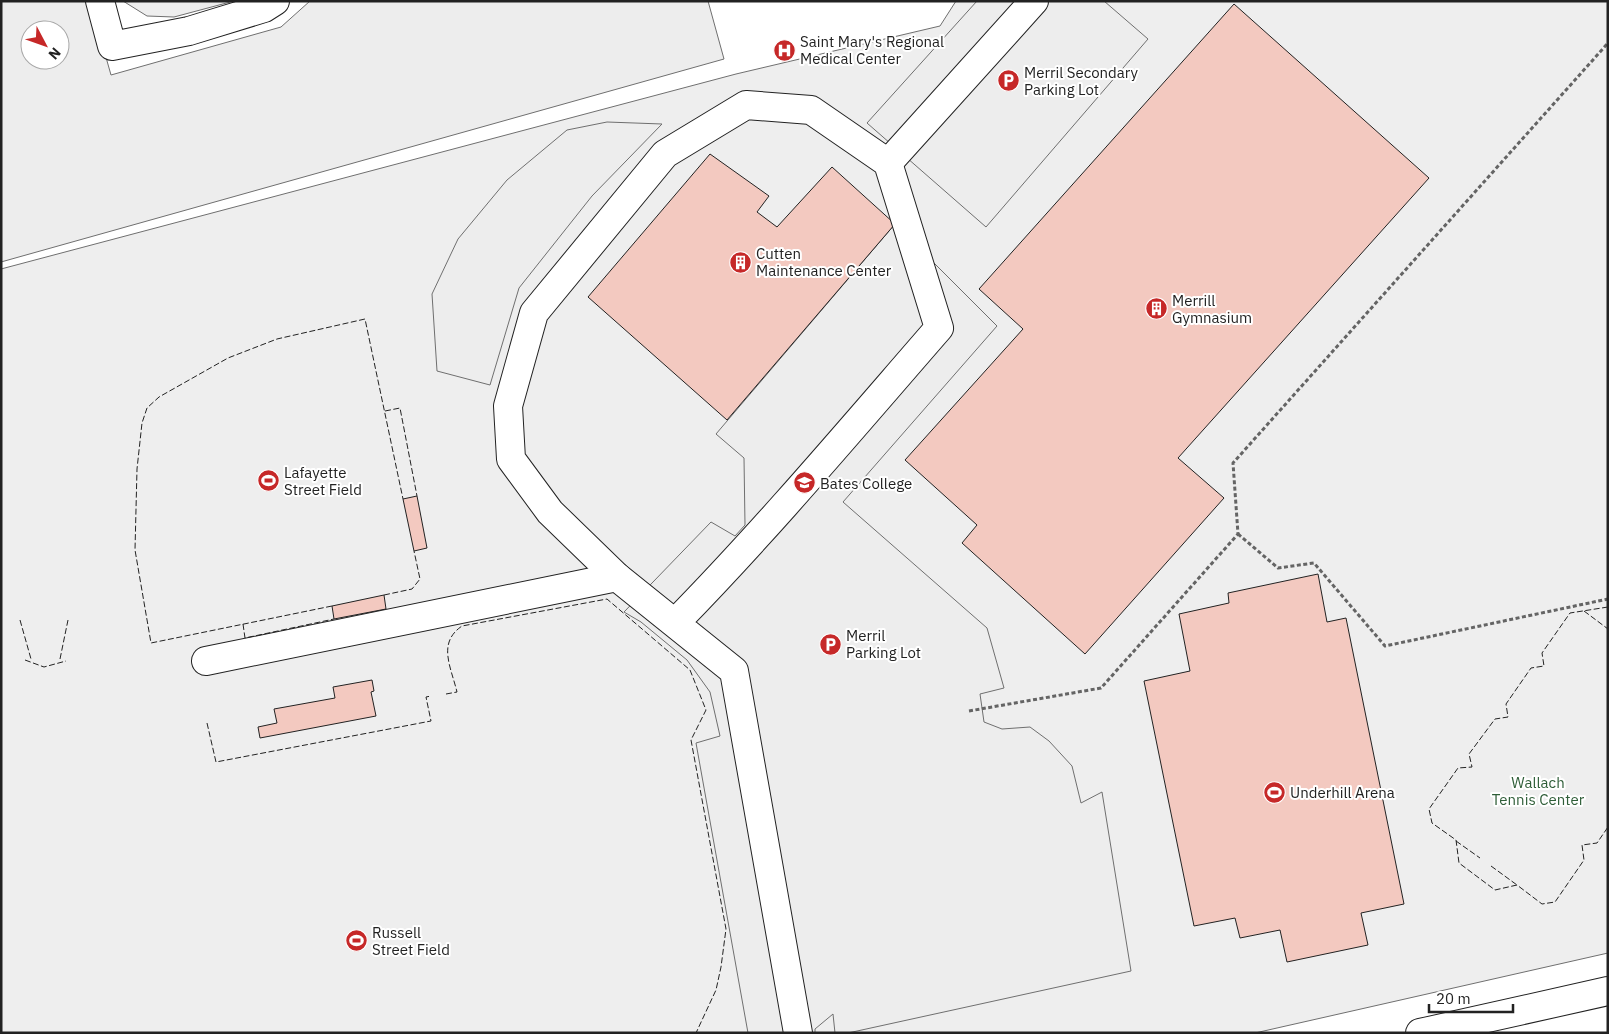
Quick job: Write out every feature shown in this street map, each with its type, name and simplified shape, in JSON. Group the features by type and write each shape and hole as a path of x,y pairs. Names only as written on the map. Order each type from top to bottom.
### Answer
{"main road":[{"path":"100,1 112,46 189,31 264,8 275,1"},
{"path":"888,163 1034,1"},
{"path":"674,623 767,525 939,328 888,163 811,110 746,105 665,154 534,313 508,406 511,459 550,512 617,577 674,623 734,671 798,1033"},
{"path":"206,660 617,577"},
{"path":"1420,1033 1608,991"}],"path":[{"path":"1608,43 1233,464 1238,534 1278,568 1314,563 1384,646 1608,599"},
{"path":"969,710 1101,688 1238,534"}],"green space":[{"path":"123,1 234,1 174,17 147,16"},
{"name":"Bates College","path":"956,1 1608,1 1608,953 1255,1033 1,1033 1,269 736,74 940,26"}],"shaded area":[{"path":"1,1 90,1 111,75 281,27 310,1 708,1 724,59 1,262"},
{"name":"Merril Secondary Parking Lot","path":"977,1 1104,1 1148,39 986,227 867,123"},
{"path":"607,122 662,124 592,196 519,288 490,385 437,371 432,294 458,239 507,180 567,130"},
{"name":"Merril Parking Lot","path":"895,224 997,326 843,502 987,628 1004,688 980,694 984,722 1002,729 1030,727 1049,741 1072,766 1081,803 1102,792 1131,971 848,1033 835,1033 833,1014 815,1029 815,1033 748,1033 696,743 720,736 710,692 687,660 641,622 624,612 711,522 735,536 745,525 744,458 716,434"}],"building":[{"name":"Merrill Gymnasium","path":"1234,4 1429,178 1178,458 1224,498 1085,654 962,543 977,525 905,460 1023,329 979,289"},
{"name":"Cutten Maintenance Center","path":"710,154 769,196 757,212 777,227 832,167 895,224 727,420 588,297"},
{"path":"417,496 427,548 414,551 403,499"},
{"name":"Underhill Arena","path":"1318,574 1327,622 1346,618 1404,904 1361,913 1368,945 1287,962 1280,930 1240,938 1235,918 1194,926 1144,681 1190,671 1179,614 1229,603 1228,593"},
{"path":"384,595 386,609 334,619 332,606"},
{"path":"372,680 374,691 371,692 376,716 260,738 258,727 277,723 274,709 335,698 333,687"}],"fence":[{"path":"332,606 151,643 135,550 137,469 142,423 147,408 159,397 228,358 277,339 365,319 403,499"},
{"path":"385,411 400,408 417,496"},
{"path":"384,595 412,589 420,579 414,551"},
{"path":"446,694 457,692 449,665 448,648 454,633 462,626 607,599 690,670 706,710 691,740 726,929 716,990 696,1033"},
{"path":"1608,607 1570,613 1542,653 1544,666 1531,668 1506,704 1508,717 1495,719 1469,754 1472,767 1458,768 1429,809 1432,823 1456,840 1459,863 1495,890 1517,885 1542,904 1555,902 1584,860 1582,845 1597,843 1608,827"},
{"path":"1584,611 1608,629"},
{"path":"243,624 245,638 334,619"},
{"path":"20,620 31,659"},
{"path":"60,659 68,620"},
{"path":"25,660 44,667 66,661"},
{"path":"207,723 216,762 431,721 426,697 431,696"},
{"path":"1456,841 1480,858"},
{"path":"1491,866 1517,885"}],"place":[{"name":"Saint Mary's Regional Medical Center","path":"784,50"},
{"name":"Merril Secondary Parking Lot","path":"1008,81"},
{"name":"Cutten Maintenance Center","path":"740,262"},
{"name":"Merrill Gymnasium","path":"1156,309"},
{"name":"Lafayette Street Field","path":"268,481"},
{"name":"Bates College","path":"804,483"},
{"name":"Merril Parking Lot","path":"830,644"},
{"name":"Underhill Arena","path":"1274,792"},
{"name":"Russell Street Field","path":"356,941"}],"park label":[{"name":"Wallach Tennis Center","path":"1538,790"}]}
